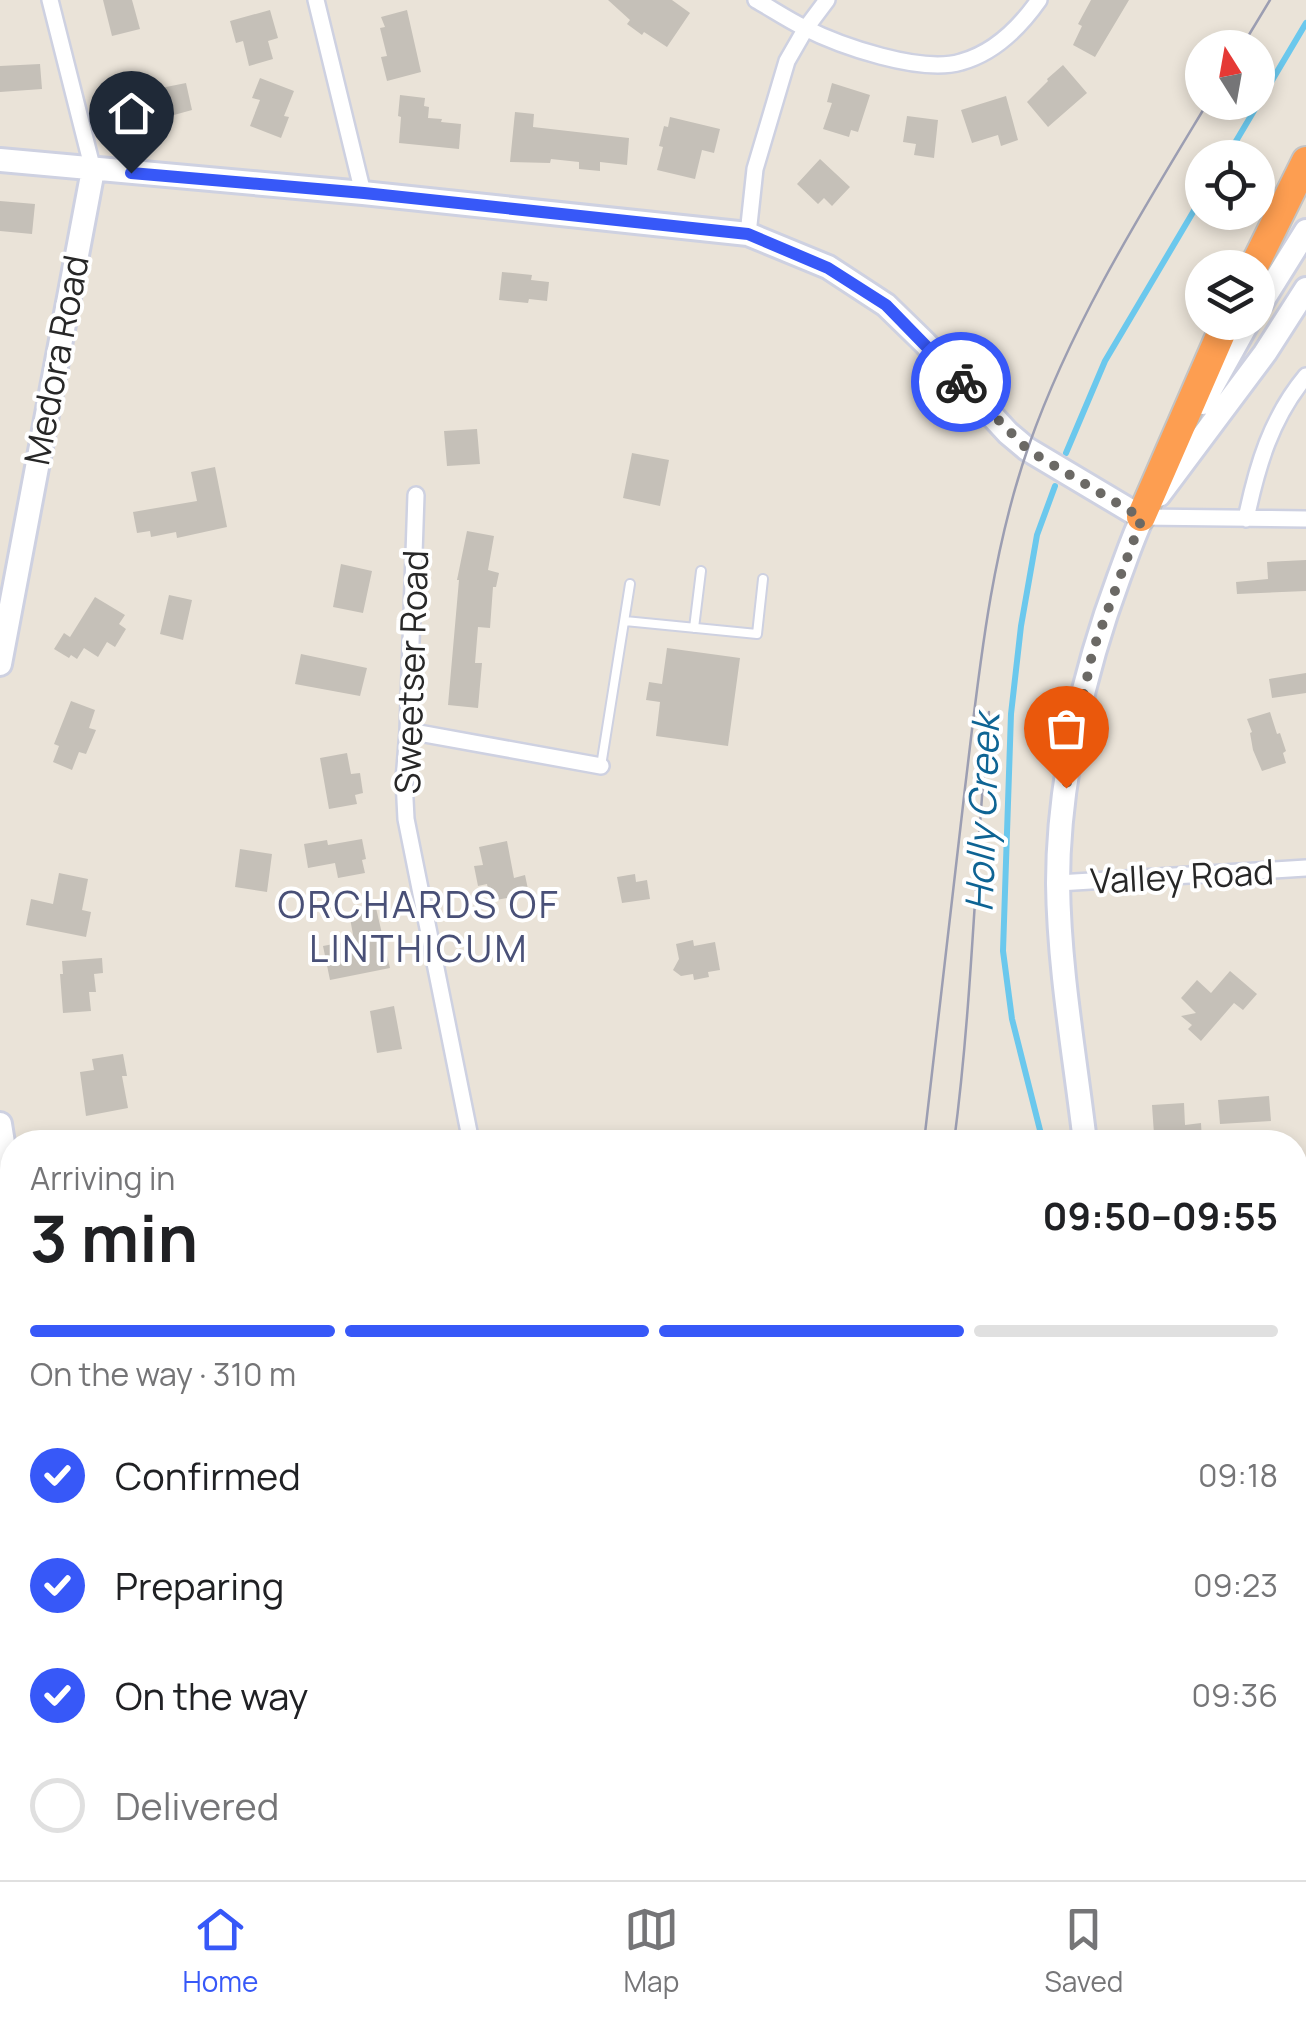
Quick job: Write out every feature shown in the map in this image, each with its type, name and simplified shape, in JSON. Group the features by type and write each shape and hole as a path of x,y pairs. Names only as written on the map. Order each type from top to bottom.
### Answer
{"highway":[{"path":"1261,250 1306,161"},
{"path":"1142,518 1218,340"}],"street":[{"name":"Medora Road","path":"0,664 92,170 50,0"},
{"path":"316,0 364,193"},
{"path":"756,0 806,28 906,63 959,64 1006,38 1039,0"},
{"path":"748,234 756,169 787,62 826,0"},
{"path":"0,160 748,234 828,268 886,305 1028,450 1142,518 1306,519"},
{"path":"1275,281 1306,231"},
{"path":"1142,518 1265,354 1306,289"},
{"path":"1084,1130 1062,951 1058,883 1062,818 1076,730 1093,650 1142,518 1238,340"},
{"path":"1246,519 1255,476 1275,420 1306,376"},
{"name":"Sweetser Road","path":"416,496 404,780 406,819 468,1130"},
{"path":"408,731 601,766"},
{"name":"Valley Road","path":"1058,883 1306,868"}],"lane":[{"path":"694,628 701,571"},
{"path":"625,621 757,634 763,579"},
{"path":"601,766 630,584"}],"building":[{"path":"103,0 132,0 140,29 112,36"},
{"path":"608,0 672,0 690,13 667,47 627,24 630,20"},
{"path":"1091,0 1129,0 1095,57 1073,45 1082,26 1078,24"},
{"path":"270,10 278,38 268,41 273,59 249,66 243,41 236,43 230,21"},
{"path":"407,10 421,72 387,81 381,57 387,56 381,17"},
{"path":"40,64 42,89 0,92 0,66"},
{"path":"1063,65 1087,93 1048,127 1027,102"},
{"path":"260,78 294,91 281,138 250,126 260,100 252,98"},
{"path":"154,79 156,89 186,83 192,110 134,126 125,86"},
{"path":"832,83 870,95 858,132 851,130 849,137 823,129 832,103 827,102"},
{"path":"400,95 425,98 428,118 461,124 459,149 399,143"},
{"path":"1006,96 1018,140 1001,146 998,135 972,143 961,110"},
{"path":"515,112 534,114 533,127 629,138 627,165 600,162 600,171 579,169 579,162 551,159 550,163 510,162"},
{"path":"907,116 938,120 934,158 914,155 916,144 903,142"},
{"path":"670,117 720,129 714,153 702,150 695,179 657,170 663,147 659,146"},
{"path":"820,159 850,187 832,206 824,198 818,204 797,184"},
{"path":"0,201 35,204 32,234 0,231"},
{"path":"502,272 532,275 531,280 549,282 547,301 499,300"},
{"path":"477,429 480,464 447,466 444,431"},
{"path":"632,453 669,460 660,506 623,498"},
{"path":"215,467 227,527 177,538 176,532 151,537 150,531 137,533 133,512 197,501 191,472"},
{"path":"467,531 494,536 488,570 499,573 493,587 490,628 478,627 475,663 482,663 478,708 448,705 457,580"},
{"path":"1306,560 1306,591 1237,594 1236,582 1268,579 1267,562"},
{"path":"341,564 372,571 363,613 333,607"},
{"path":"169,595 192,600 183,640 160,634"},
{"path":"95,597 125,615 119,624 126,629 115,647 107,642 98,657 84,648 77,659 71,655 69,658 54,649 64,633 70,637"},
{"path":"667,648 740,658 728,746 656,736 660,702 646,700 649,682 662,684"},
{"path":"301,654 367,668 360,696 295,684"},
{"path":"1306,673 1306,693 1272,698 1269,679"},
{"path":"71,701 95,710 89,728 96,730 86,754 79,752 72,770 53,762 59,746 54,744"},
{"path":"1270,712 1286,751 1286,763 1262,771 1247,719"},
{"path":"347,753 351,774 360,773 363,793 355,795 357,804 329,809 320,758"},
{"path":"362,839 365,873 338,878 335,863 308,868 304,844 327,840 328,845"},
{"path":"507,841 514,878 525,875 529,894 490,901 487,884 478,886 474,866 483,865 479,847"},
{"path":"240,849 272,854 267,892 235,887"},
{"path":"59,873 88,879 82,910 91,912 86,937 26,925 31,899 53,904"},
{"path":"635,874 636,882 647,880 650,899 622,903 617,877"},
{"path":"376,908 390,968 330,980 323,946 354,940 349,913"},
{"path":"693,940 694,946 715,942 720,970 694,980 693,974 681,976 673,970 679,959 676,944"},
{"path":"102,958 103,973 94,974 96,992 89,992 91,1011 63,1013 62,961"},
{"path":"1230,971 1257,994 1243,1010 1234,1003 1201,1041 1181,1016 1196,1013 1181,998 1197,980 1211,993"},
{"path":"394,1006 402,1049 377,1053 370,1011"},
{"path":"123,1054 127,1076 122,1076 128,1108 86,1116 80,1072 94,1070 92,1059"},
{"path":"1269,1096 1271,1121 1220,1124 1218,1100"},
{"path":"1184,1103 1185,1125 1201,1123 1201,1130 1154,1130 1152,1105"}],"waterway":[{"name":"Holly Creek","path":"1237,140 1306,23"},
{"name":"Holly Creek","path":"1066,453 1105,361 1185,226"},
{"name":"Holly Creek","path":"1040,1130 1012,1019 1003,951 1011,714 1037,535 1055,486"}],"tram line":[{"path":"1252,30 1270,0"},
{"path":"925,1130 981,658 995,572 1016,487 1046,400 1087,312 1197,120"},
{"path":"955,1130 989,712"}],"way so far":[{"path":"961,382 1028,450 1142,518 1093,650 1066,788"}],"district":[{"name":"ORCHARDS OF LINTHICUM","path":"419,924"}],"route":[{"path":"131,173 364,193 748,234 828,268 886,305 961,382"}]}
